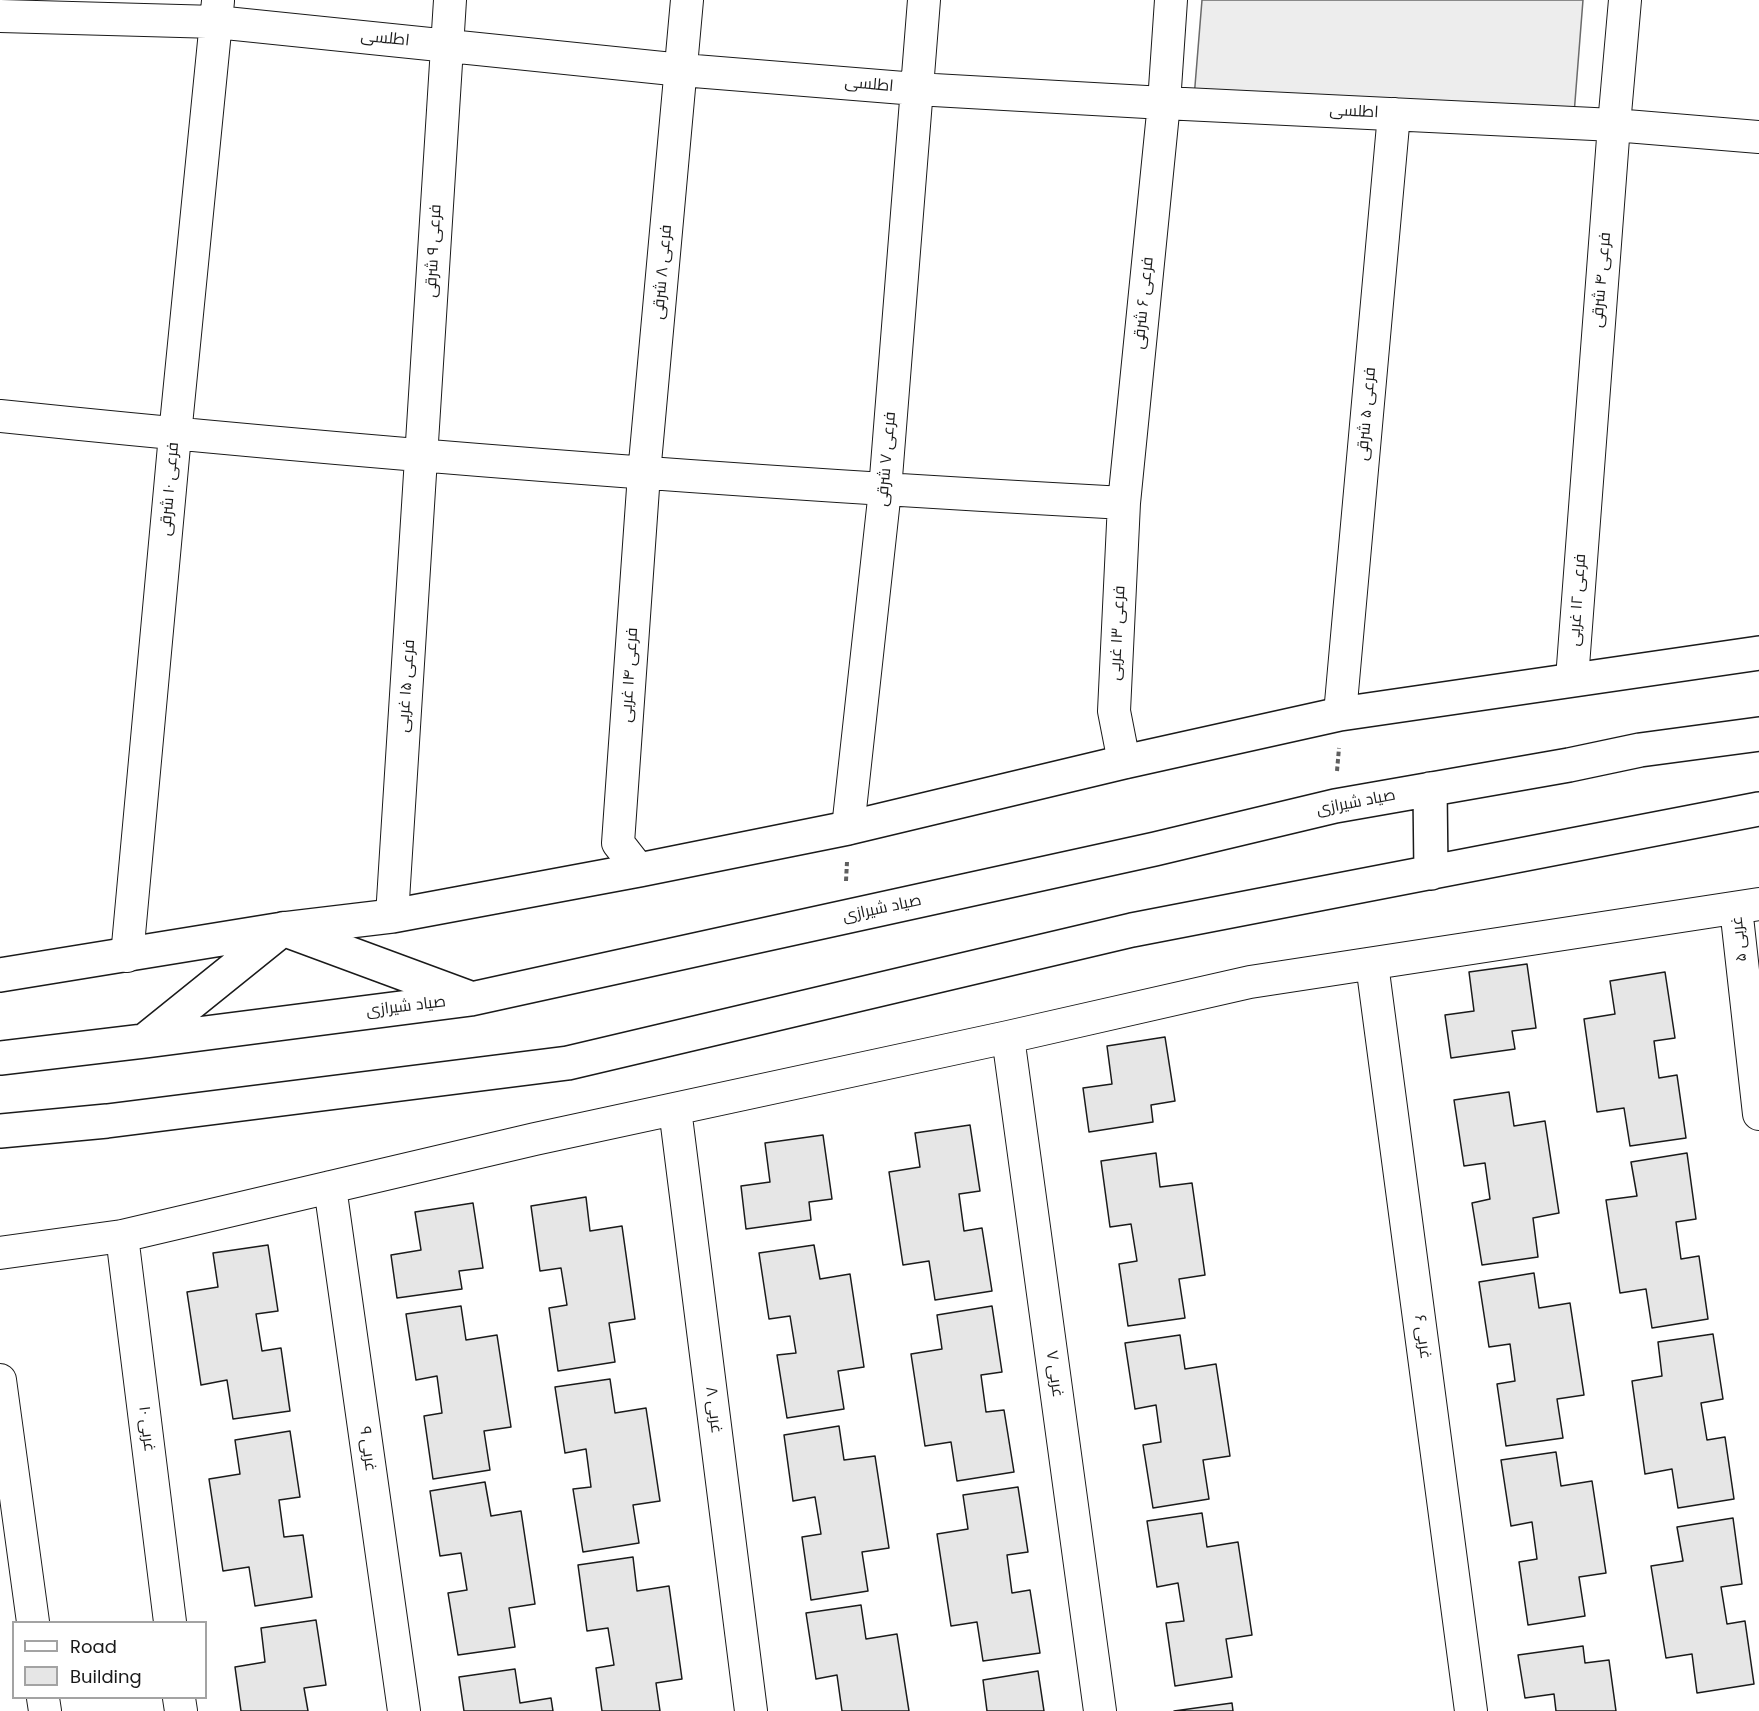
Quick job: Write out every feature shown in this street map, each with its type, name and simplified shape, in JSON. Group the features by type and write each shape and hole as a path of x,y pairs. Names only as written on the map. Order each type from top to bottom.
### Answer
{"main road":[{"path":"0,975 283,929 392,916 639,870 848,828 1124,762 1341,714 1759,653"},
{"name":"صیاد شیرازی","path":"0,1058 471,999 1155,849 1335,806 1640,750 1759,734"},
{"path":"1430,789 1431,873"},
{"path":"0,1131 107,1121 568,1063 1132,930 1759,809"},
{"path":"283,929 471,999"},
{"path":"144,1041 283,929"}],"street":[{"name":"فرعی ۹ شرقی","path":"421,456 450,0"},
{"name":"فرعی ۸ شرقی","path":"644,474 687,0"},
{"name":"فرعی ۷ شرقی","path":"848,828 885,490 924,0"},
{"name":"فرعی ۶ شرقی","path":"1124,503 1164,103 1170,0"},
{"path":"1614,125 1625,0"},
{"name":"اطلسی","path":"0,16 217,11 446,46 916,89 1614,125 1759,137"},
{"name":"فرعی ۱۰ شرقی","path":"128,956 175,435 217,11"},
{"name":"فرعی ۵ شرقی","path":"1341,714 1394,114"},
{"name":"فرعی ۴ شرقی","path":"1589,434 1614,125"},
{"path":"0,416 175,435 644,474 1124,503"},
{"name":"فرعی ۱۲ غربی","path":"1572,679 1589,434"},
{"name":"فرعی ۱۵ غربی","path":"392,916 421,456"},
{"name":"فرعی ۱۴ غربی","path":"639,870 618,843 644,474"},
{"name":"فرعی ۱۳ غربی","path":"1124,503 1114,711 1124,762"},
{"path":"0,1253 122,1236 535,1139 1008,1037 1250,982 1748,906"},
{"name":"۵ غربی","path":"1748,906 1759,1114"},
{"name":"۶ غربی","path":"1372,964 1471,1711"},
{"name":"۷ غربی","path":"1008,1037 1100,1711"},
{"name":"۸ غربی","path":"675,1109 751,1711"},
{"name":"۹ غربی","path":"330,1187 404,1711"},
{"name":"۱۰ غربی","path":"122,1236 170,1621"},
{"path":"0,1380 33,1621"}],"path":[{"path":"1335,806 1341,714"},
{"path":"845,918 848,828"}],"shaded area":[{"path":"1202,0 1583,0 1573,127 1194,98"}],"building":[{"path":"1527,964 1536,1028 1512,1031 1515,1049 1451,1058 1445,1015 1474,1011 1469,972"},
{"path":"1665,972 1675,1038 1654,1041 1659,1078 1677,1075 1686,1138 1630,1146 1624,1108 1597,1112 1584,1019 1615,1014 1610,981"},
{"path":"1165,1037 1175,1101 1151,1105 1153,1122 1089,1132 1083,1088 1112,1084 1107,1046"},
{"path":"1509,1092 1514,1126 1545,1121 1559,1213 1533,1218 1538,1257 1482,1265 1472,1203 1490,1199 1485,1163 1464,1166 1454,1100"},
{"path":"970,1125 980,1191 959,1194 964,1231 982,1228 992,1291 935,1300 929,1261 903,1265 889,1172 920,1167 915,1133"},
{"path":"823,1135 832,1199 809,1202 811,1220 746,1229 741,1186 770,1182 765,1143"},
{"path":"1156,1153 1160,1187 1192,1183 1205,1275 1179,1279 1185,1318 1128,1326 1119,1264 1137,1261 1131,1224 1110,1227 1101,1161"},
{"path":"1687,1153 1696,1219 1676,1222 1681,1259 1699,1256 1708,1319 1652,1328 1646,1289 1620,1293 1606,1200 1637,1196 1631,1162"},
{"path":"586,1197 590,1231 622,1226 635,1319 609,1323 615,1362 558,1371 549,1308 567,1305 561,1268 540,1271 531,1206"},
{"path":"473,1203 483,1268 459,1271 462,1289 397,1298 391,1255 421,1250 415,1212"},
{"path":"268,1245 278,1311 256,1314 262,1351 281,1348 290,1411 233,1419 227,1380 201,1385 187,1292 218,1287 213,1253"},
{"path":"814,1245 820,1279 850,1274 864,1367 838,1371 844,1409 787,1418 777,1355 796,1353 790,1316 769,1319 759,1253"},
{"path":"1534,1273 1539,1308 1570,1303 1584,1395 1557,1399 1563,1438 1506,1446 1497,1384 1515,1381 1510,1344 1489,1347 1479,1282"},
{"path":"461,1306 466,1340 497,1335 511,1427 484,1431 490,1470 433,1479 424,1416 442,1413 437,1376 416,1380 406,1314"},
{"path":"992,1306 1002,1372 981,1375 986,1412 1004,1410 1014,1472 957,1481 951,1442 925,1446 911,1354 942,1349 937,1315"},
{"path":"1713,1334 1723,1399 1701,1403 1707,1440 1725,1437 1734,1499 1678,1508 1672,1469 1645,1474 1632,1381 1662,1376 1658,1342"},
{"path":"1180,1335 1185,1369 1216,1364 1230,1456 1203,1460 1209,1499 1153,1508 1143,1445 1161,1442 1156,1405 1135,1409 1125,1343"},
{"path":"610,1379 615,1413 646,1408 660,1501 633,1505 639,1543 583,1552 573,1489 591,1487 586,1449 565,1453 555,1387"},
{"path":"839,1426 844,1460 875,1456 889,1548 862,1552 868,1591 811,1600 802,1537 821,1534 815,1497 793,1501 784,1435"},
{"path":"290,1431 300,1497 279,1500 284,1537 303,1535 312,1597 255,1606 249,1567 223,1571 209,1479 240,1474 235,1440"},
{"path":"1556,1452 1561,1486 1592,1481 1606,1573 1579,1577 1585,1616 1528,1625 1519,1562 1537,1559 1532,1522 1511,1526 1501,1460"},
{"path":"485,1482 491,1516 521,1511 535,1604 509,1608 515,1647 458,1655 448,1593 467,1590 461,1553 440,1556 430,1491"},
{"path":"1018,1487 1028,1552 1007,1555 1012,1593 1030,1590 1040,1653 983,1661 977,1622 951,1626 937,1534 968,1529 963,1495"},
{"path":"1202,1513 1207,1547 1238,1542 1252,1635 1226,1639 1232,1677 1175,1686 1166,1623 1184,1621 1178,1583 1157,1587 1147,1521"},
{"path":"1733,1518 1742,1584 1721,1587 1727,1624 1745,1621 1754,1684 1697,1693 1692,1654 1666,1658 1651,1566 1683,1561 1677,1527"},
{"path":"633,1557 637,1591 669,1586 682,1679 656,1683 660,1711 602,1711 596,1668 614,1665 608,1628 587,1631 578,1565"},
{"path":"861,1605 866,1639 897,1634 909,1711 842,1711 837,1675 816,1679 806,1613"},
{"path":"316,1620 326,1685 304,1688 308,1711 241,1711 235,1667 265,1662 261,1628"},
{"path":"1583,1646 1585,1663 1609,1660 1616,1711 1556,1711 1554,1694 1525,1698 1518,1655"},
{"path":"515,1669 520,1703 551,1698 553,1711 464,1711 459,1677"},
{"path":"1038,1671 1044,1711 987,1711 983,1680"},
{"path":"1232,1703 1233,1711 1174,1711"}]}
